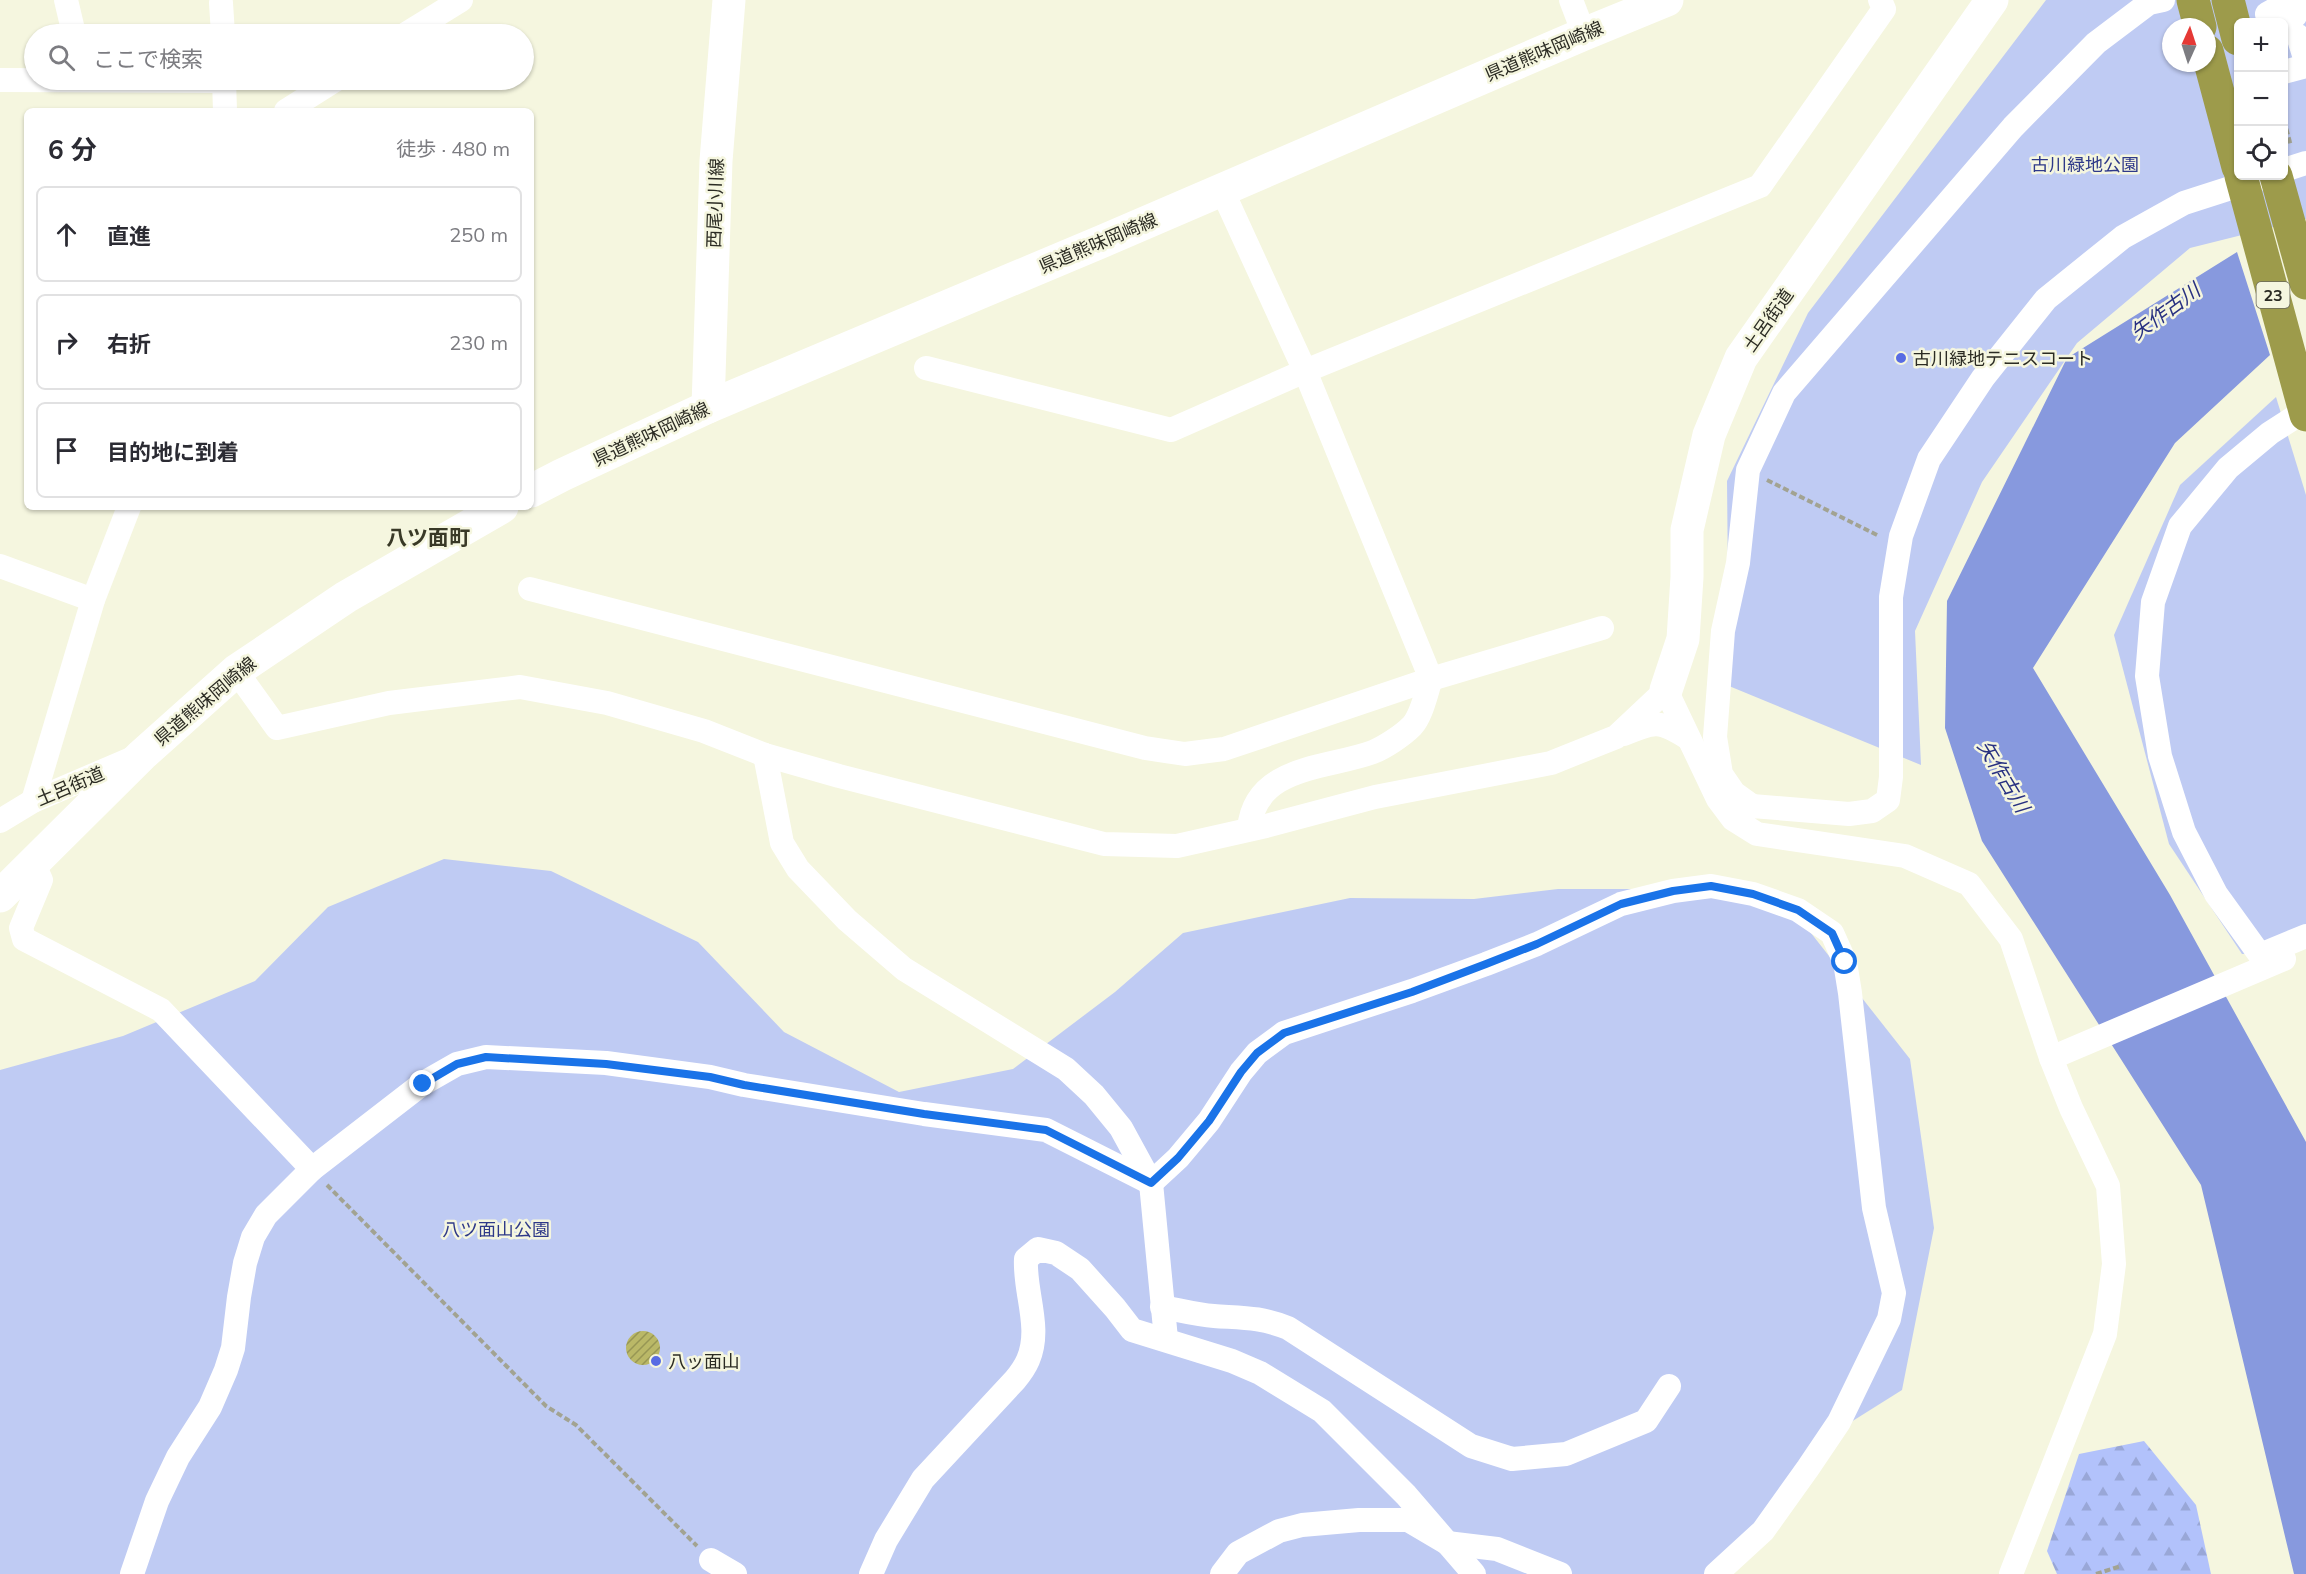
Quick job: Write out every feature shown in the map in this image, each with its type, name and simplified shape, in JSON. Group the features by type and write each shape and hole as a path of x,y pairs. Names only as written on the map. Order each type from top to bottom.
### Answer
{"highway":[{"path":"2193,0 2198,18"},
{"path":"2228,0 2234,23"},
{"path":"2213,72 2234,152"},
{"name":"23","path":"2242,180 2306,412"},
{"name":"23","path":"2277,180 2306,283"}],"main road":[{"name":"西尾小川線","path":"708,407 716,161 729,0"},
{"name":"県道熊味岡崎線","path":"534,489 708,407 1667,0"},
{"name":"土呂街道","path":"1666,690 1683,639 1687,530 1709,435 1741,358 1992,0"},
{"name":"県道熊味岡崎線","path":"0,897 142,755 236,671 346,597 497,510"}],"street":[{"path":"66,0 72,24"},
{"path":"422,24 461,0"},
{"path":"1571,0 1584,34"},
{"path":"926,369 1171,430 1305,371 1760,186 1884,9 1880,0"},
{"path":"2012,1574 2105,1334 2114,1264 2108,1186 2051,1058 2011,939 1969,884 1905,856 1757,834 1721,774 1715,737 1723,631 1738,563 1748,470 1784,393 2013,128 2096,43 2149,3 2163,0"},
{"path":"2268,18 2266,14 2288,2 2300,32 2288,60"},
{"path":"221,3 222,24"},
{"path":"0,80 24,80"},
{"path":"224,90 225,108"},
{"path":"291,108 319,90"},
{"path":"2288,169 2306,163"},
{"path":"1616,737 1666,690 1718,799 1743,812 1849,814 1872,812 1888,800 1891,777 1891,597 1899,547 1929,459 1983,378 2046,299 2123,237 2184,203 2256,180"},
{"path":"1222,190 1305,371 1431,679 1413,725 1374,751 1293,773 1279,781 1257,802 1250,817 1249,829"},
{"path":"2306,412 2270,433 2228,468 2180,526 2152,602 2147,676 2160,756 2170,789 2184,832 2216,894 2260,955 2306,936"},
{"path":"33,801 93,600 128,510"},
{"path":"0,566 93,600"},
{"path":"530,589 1145,748 1185,754 1224,749 1431,679 1602,628"},
{"path":"236,671 277,728 389,704 520,687 607,703 704,731 765,754 962,809 1104,844 1177,846 1375,797 1551,763 1648,724 1666,724 1688,738"},
{"path":"765,754 782,843 798,869 847,920 904,969 1066,1069 1094,1095 1121,1128 1151,1183 1166,1339"},
{"name":"土呂街道","path":"0,821 33,801 142,755"},
{"path":"33,862 41,880 21,928 24,939 161,1010 312,1169"},
{"path":"1151,1183 1178,1158 1209,1121 1241,1072 1257,1053 1284,1033 1412,992 1486,964 1537,944 1621,904 1673,891 1711,886 1753,894 1798,910 1832,933 1845,962 1851,993 1874,1208 1894,1293 1889,1319 1839,1422 1763,1531 1716,1574"},
{"path":"2051,1058 2306,950"},
{"path":"132,1574 158,1501 178,1457 210,1407 226,1370 233,1348 238,1297 253,1237 266,1215 312,1169 423,1084 457,1064 486,1057 606,1064 710,1077 744,1085 924,1114 1046,1130 1151,1183"},
{"path":"871,1574 886,1540 923,1479 1016,1380 1028,1362 1033,1326 1025,1269 1026,1259 1038,1249 1048,1250 1064,1257 1087,1277 1132,1330 1232,1361 1260,1373 1323,1411 1406,1495 1474,1574"},
{"path":"1162,1307 1212,1316 1246,1316 1272,1321 1288,1328 1471,1446 1512,1459 1566,1454 1646,1422 1669,1386"},
{"path":"1222,1574 1238,1553 1279,1531 1302,1525 1359,1520 1408,1520 1448,1543 1497,1549 1560,1574"},
{"path":"711,1560 735,1574"}],"path":[{"path":"1748,470 1899,547"},
{"path":"312,1169 546,1406 576,1425 711,1560"},
{"path":"2096,1574 2121,1566"}],"green space":[{"name":"古川緑地公園","path":"2046,0 2306,0 2306,219 2190,248 2077,343 1982,482 1915,631 1921,765 1729,686 1727,481 1808,313"},
{"path":"2276,397 2306,495 2306,944 2283,952 2242,954 2169,844 2114,635 2180,485"},
{"name":"八ツ面山公園","path":"444,859 551,871 698,942 784,1032 899,1092 1013,1069 1115,992 1183,933 1350,898 1474,899 1558,889 1674,889 1796,914 1910,1059 1934,1228 1902,1390 1851,1422 1733,1574 0,1574 0,1070 123,1036 255,981 328,907"},
{"path":"2144,1441 2196,1505 2211,1574 2057,1574 2047,1551 2079,1454"}],"water":[{"name":"矢作古川","path":"2237,252 2270,355 2175,443 2033,668 2170,895 2306,1142 2306,1574 2294,1574 2201,1185 1982,841 1945,728 1947,601 2067,358"}],"building":[{"path":"643,1331 655,1336 660,1348 655,1360 643,1365 631,1360 626,1348 631,1336"}],"place":[{"name":"古川緑地テニスコート","path":"1901,358"},
{"name":"八ッ面山","path":"656,1361"}],"district":[{"name":"八ツ面町","path":"428,537"}],"route":[{"path":"423,1084 457,1064 486,1057 606,1064 710,1077 744,1085 924,1114 1046,1130 1151,1183 1178,1158 1209,1121 1241,1072 1257,1053 1284,1033 1412,992 1486,964 1537,944 1621,904 1673,891 1711,886 1753,894 1798,910 1832,933 1845,962"}]}
